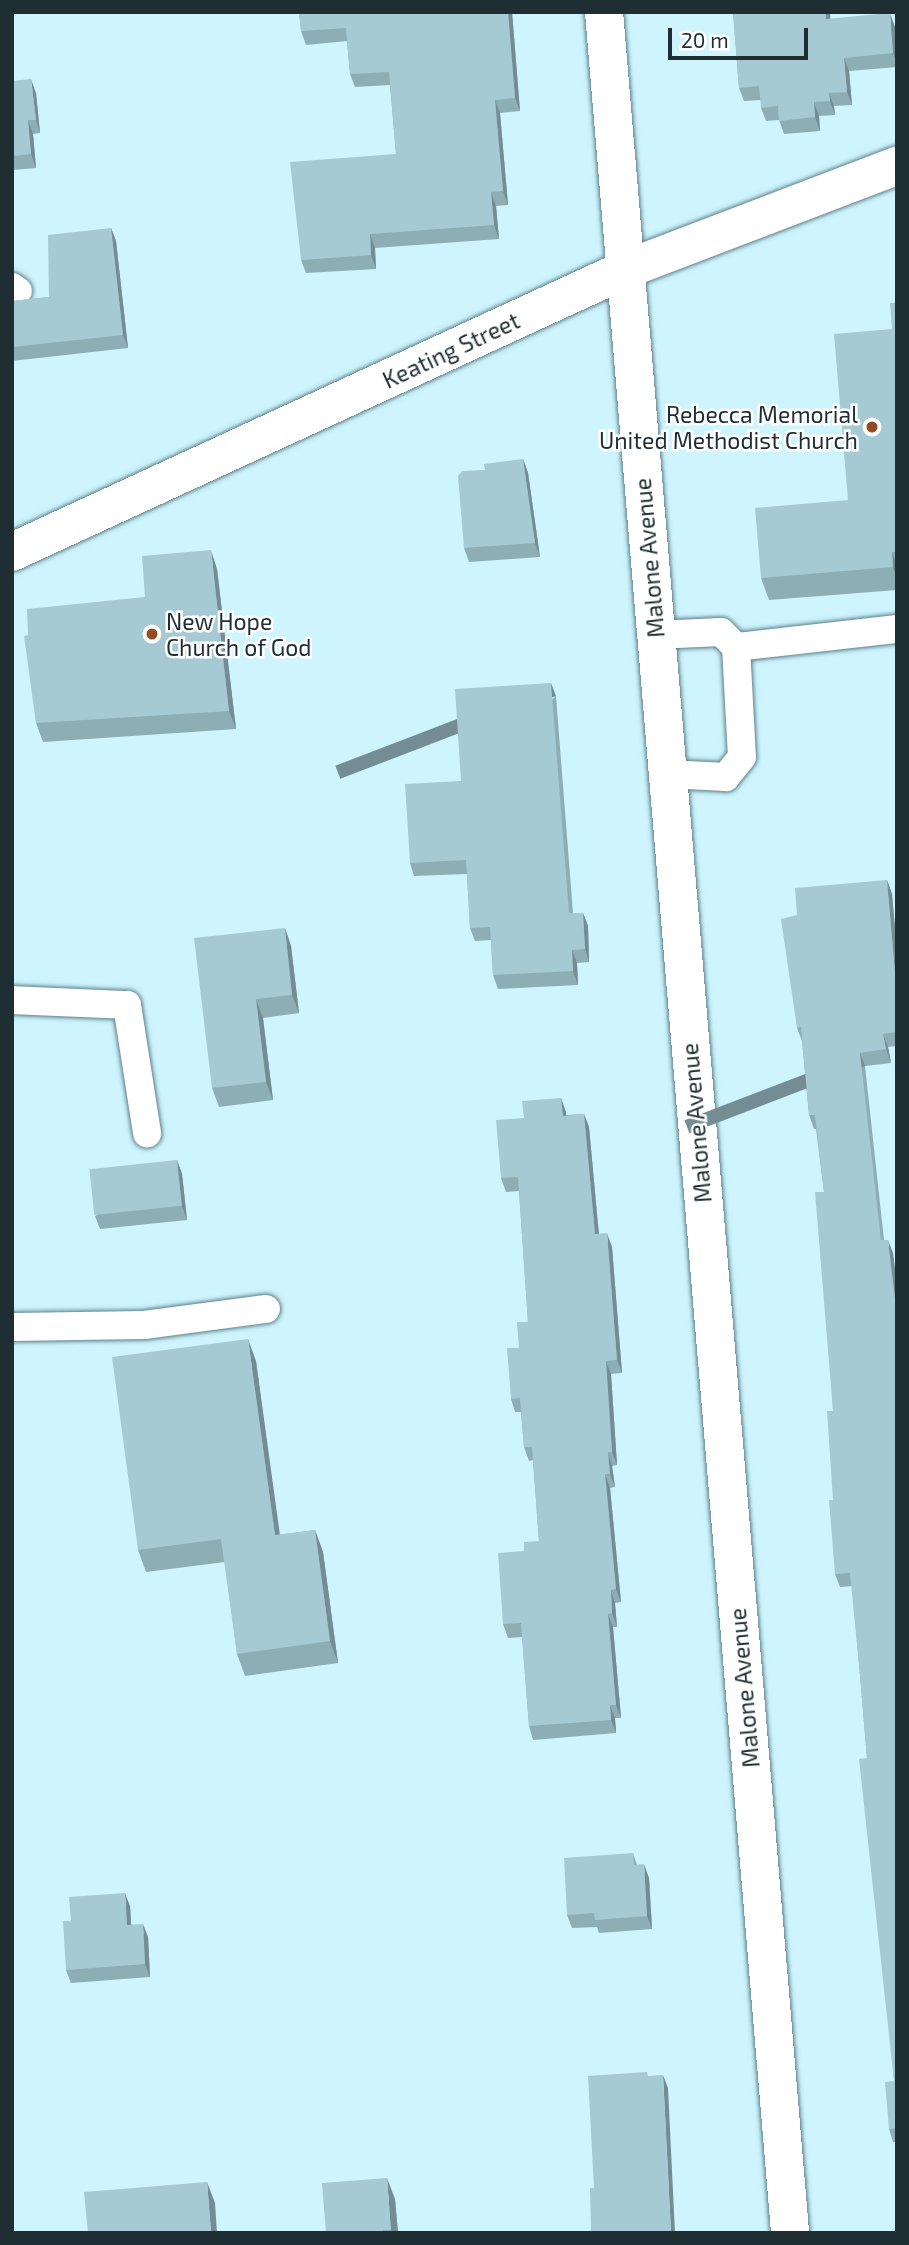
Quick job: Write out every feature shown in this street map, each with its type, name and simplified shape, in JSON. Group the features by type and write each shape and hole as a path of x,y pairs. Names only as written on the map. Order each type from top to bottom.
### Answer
{"street":[{"name":"Malone Avenue","path":"604,12 790,2233"},
{"name":"Keating Street","path":"12,552 624,270 897,166"}],"lane":[{"path":"736,647 897,629"},
{"path":"655,635 721,632 736,647 742,757 726,776 667,774"},
{"path":"12,1000 127,1005 147,1133"},
{"path":"12,1327 144,1325 266,1309"}],"building":[{"path":"299,12 508,12 515,98 495,100 503,191 491,192 494,225 370,234 371,255 301,260 290,162 396,154 389,72 350,74 346,28 301,31"},
{"path":"733,12 826,12 826,19 890,13 893,53 844,58 847,92 829,93 830,101 814,102 815,117 779,121 778,106 761,108 759,86 739,88"},
{"path":"31,79 36,120 28,120 31,154 12,156 12,81"},
{"path":"111,228 123,335 12,347 12,301 49,297 48,235"},
{"name":"Rebecca Memorial United Methodist Church","path":"890,303 897,303 897,552 892,552 893,567 761,578 755,508 848,500 834,334 892,329"},
{"path":"523,459 535,543 464,548 458,476 462,471 485,470 484,464"},
{"path":"211,550 229,711 36,723 24,636 28,635 27,609 145,597 142,556"},
{"path":"551,683 569,913 583,913 585,949 572,950 573,971 493,975 490,927 470,928 466,860 410,863 405,784 461,781 455,689"},
{"path":"887,880 897,996 897,1032 883,1034 886,1049 860,1053 881,1240 888,1240 897,1316 897,2128 889,2129 885,2082 894,2081 859,1759 867,1758 860,1675 850,1573 835,1574 829,1500 833,1500 827,1411 833,1411 815,1192 824,1192 815,1115 809,1115 801,1027 797,1028 781,919 797,915 795,888"},
{"path":"285,928 292,995 256,999 266,1082 212,1088 194,938"},
{"path":"561,1098 563,1116 584,1114 595,1234 607,1233 617,1360 606,1361 612,1452 608,1452 610,1474 605,1474 616,1589 611,1590 612,1613 608,1614 616,1705 610,1705 611,1720 529,1726 521,1623 503,1624 498,1553 524,1551 524,1542 539,1541 532,1447 524,1447 520,1398 511,1399 507,1348 519,1348 517,1322 528,1322 518,1177 501,1178 496,1120 524,1118 522,1101"},
{"path":"177,1160 182,1206 94,1215 89,1169"},
{"path":"248,1339 275,1535 315,1530 330,1641 237,1654 221,1539 138,1550 112,1357"},
{"path":"633,1853 634,1865 644,1864 647,1916 595,1920 594,1913 567,1915 564,1858"},
{"path":"125,1893 127,1925 143,1924 145,1964 66,1970 63,1921 71,1921 69,1897"},
{"path":"647,2072 648,2076 663,2075 671,2233 590,2233 590,2188 594,2188 588,2076"},
{"path":"387,2178 391,2230 383,2230 383,2233 326,2233 322,2183"},
{"path":"207,2182 211,2233 88,2233 84,2192"}],"place":[{"name":"Rebecca Memorial United Methodist Church","path":"872,427"},
{"name":"New Hope Church of God","path":"152,634"}]}
